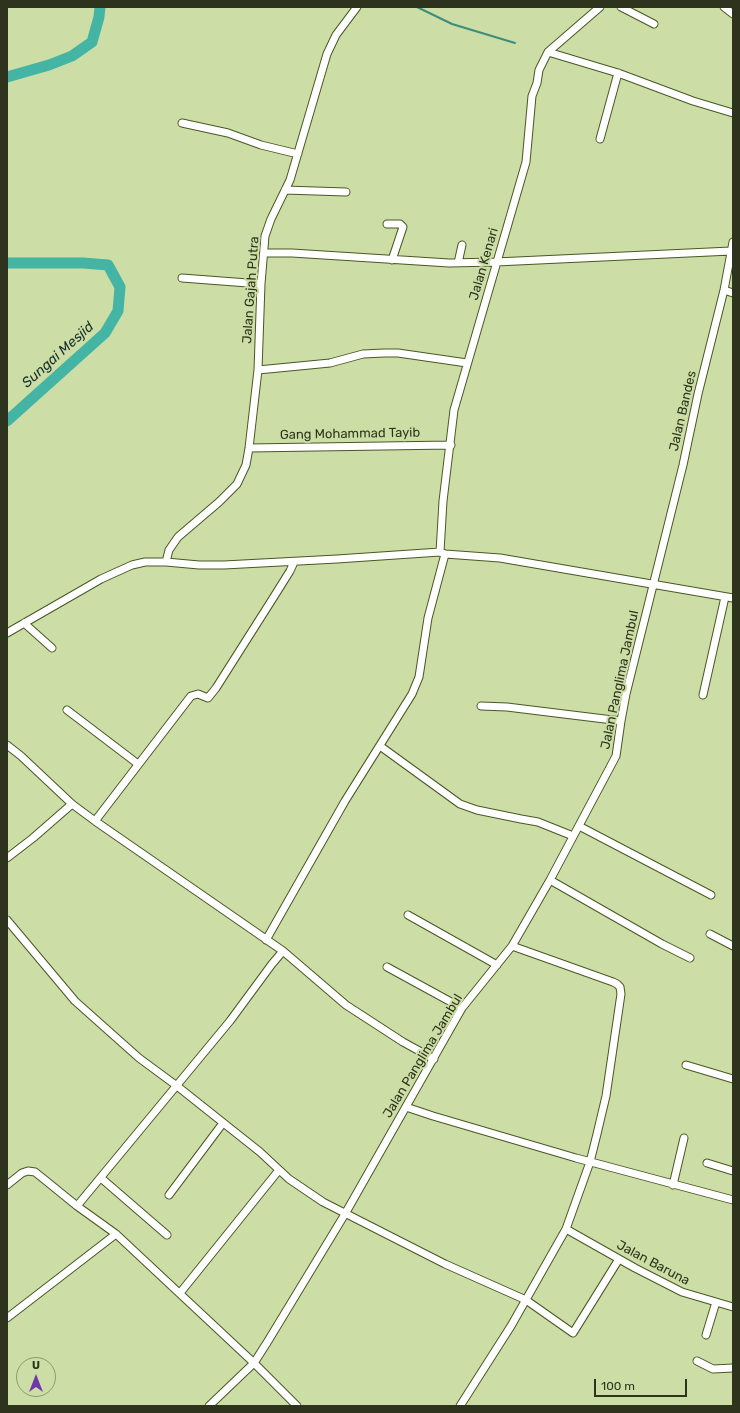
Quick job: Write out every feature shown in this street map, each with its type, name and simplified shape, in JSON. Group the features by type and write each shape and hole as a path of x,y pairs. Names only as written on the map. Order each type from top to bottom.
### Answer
{"street":[{"name":"Jalan Gajah Putra","path":"166,562 169,550 178,537 219,502 237,484 246,465 258,370 261,284 265,236 290,180 327,54 336,35 357,7"},
{"name":"Jalan Kenari","path":"266,940 345,801 408,702 419,677 428,618 443,553 443,501 451,445 454,410 526,162 532,96 540,70 548,52 600,7"},
{"path":"621,7 654,24"},
{"path":"724,7 733,14"},
{"path":"548,52 618,73 693,101 733,113"},
{"path":"600,139 618,73"},
{"path":"182,123 228,133 261,145 298,154"},
{"path":"285,190 346,192"},
{"path":"388,224 400,224 403,227 392,260"},
{"name":"Jalan Bandes","path":"653,585 724,290 733,242"},
{"path":"458,263 462,245"},
{"path":"264,253 292,253 458,263 731,251"},
{"path":"182,278 261,284"},
{"path":"724,290 733,293"},
{"path":"258,370 330,363 362,354 384,353 467,363"},
{"name":"Gang Mohammad Tayib","path":"249,448 451,445"},
{"path":"7,633 101,579 132,565 145,562 200,565 294,562 443,553 500,558 733,598"},
{"path":"95,822 191,696 198,694 208,698 216,688 279,589 294,562"},
{"name":"Jalan Panglima Jambul","path":"209,1406 254,1363 345,1214 462,1008 512,946 550,880 616,756 621,721 653,585"},
{"path":"703,696 725,597"},
{"path":"24,624 52,648"},
{"path":"481,706 507,707 621,721"},
{"path":"67,710 138,764"},
{"path":"7,745 21,756 72,804 95,822 283,951 346,1005 403,1042 434,1059"},
{"path":"380,746 460,804 477,810 538,822 573,836"},
{"path":"7,858 33,838 72,804"},
{"path":"579,826 711,895"},
{"path":"550,880 690,958"},
{"path":"408,915 496,965"},
{"path":"7,920 75,1001 139,1058 177,1086 260,1152 289,1179 313,1196 345,1214 445,1264 526,1300 573,1333 619,1259"},
{"path":"710,934 733,946"},
{"path":"460,1406 526,1300 543,1267 566,1229 590,1162 606,1096 621,994 620,987 613,982 512,946"},
{"path":"77,1206 230,1021 283,951"},
{"path":"387,967 462,1008"},
{"path":"686,1064 733,1079"},
{"path":"406,1106 433,1116 590,1162 733,1200"},
{"path":"169,1195 223,1123"},
{"path":"673,1185 684,1138"},
{"path":"707,1163 733,1171"},
{"path":"180,1294 279,1170"},
{"path":"7,1185 22,1173 28,1171 35,1172 77,1206 116,1234 298,1406"},
{"path":"101,1178 167,1235"},
{"name":"Jalan Baruna","path":"566,1229 682,1292 733,1307"},
{"path":"7,1318 116,1234"},
{"path":"706,1335 716,1302"},
{"path":"697,1361 713,1369 733,1368"}],"waterway":[{"name":"Sungai Mesjid","path":"7,77 49,65 72,56 92,42 99,17 100,7"},
{"path":"417,7 452,24 515,43"},
{"name":"Sungai Mesjid","path":"7,263 83,263 108,265 120,287 118,311 105,333 7,421"}]}
